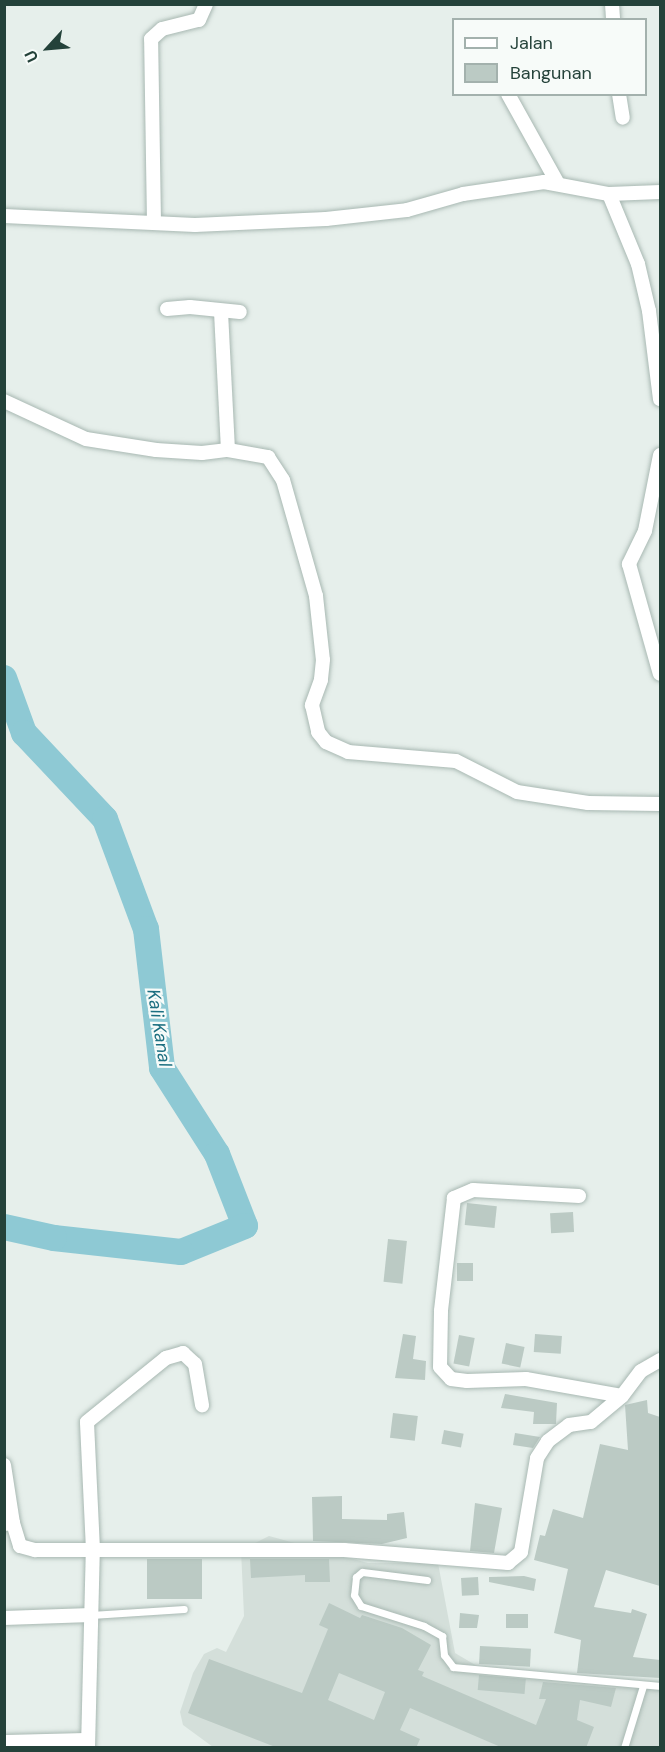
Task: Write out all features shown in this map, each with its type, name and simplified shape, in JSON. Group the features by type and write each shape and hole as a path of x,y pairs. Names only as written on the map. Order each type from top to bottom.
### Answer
{"street":[{"path":"154,223 151,39 162,28 199,20 206,4"},
{"path":"509,96 558,184"},
{"path":"619,96 624,118"},
{"path":"4,216 154,223 326,219 407,210 463,194 544,182 609,194 660,192"},
{"path":"609,194 640,273 660,399"},
{"path":"166,309 190,307 221,312 240,312"},
{"path":"221,312 228,450"},
{"path":"4,401 86,439 156,450 202,453 228,450 268,457 283,480 316,596 322,660 321,680 312,705 318,732 326,742 348,752 456,761 517,792 588,803 660,804"},
{"path":"660,455 645,531 629,564 660,674"},
{"path":"579,1196 473,1190 454,1198 441,1311 440,1367 451,1379 467,1381 526,1379 622,1396"},
{"path":"4,1743 88,1744 93,1550 87,1422 166,1358 183,1353 195,1364 202,1405"},
{"path":"4,1465 9,1524 25,1549 344,1550 508,1563 521,1552 537,1458 558,1431 591,1422 622,1396 642,1371 660,1360"},
{"path":"4,1618 92,1616"}],"lane":[{"path":"427,1580 362,1572 356,1577 354,1595 361,1606 424,1626 442,1636 444,1655 453,1667 660,1686"},
{"path":"92,1616 184,1609"},
{"path":"624,1748 643,1686"}],"shaded area":[{"path":"269,1536 368,1563 438,1563 455,1653 477,1666 660,1683 660,1747 213,1747 183,1725 180,1712 193,1673 204,1654 217,1648 226,1652 244,1616 241,1550"}],"building":[{"path":"467,1203 497,1206 495,1228 465,1225"},
{"path":"573,1212 574,1232 551,1233 550,1213"},
{"path":"388,1239 407,1241 402,1284 384,1282"},
{"path":"457,1263 473,1263 473,1281 457,1281"},
{"path":"403,1334 416,1336 413,1359 426,1361 425,1380 395,1378"},
{"path":"535,1334 562,1336 561,1354 534,1352"},
{"path":"459,1335 475,1338 469,1367 453,1363"},
{"path":"506,1343 525,1347 520,1367 502,1364"},
{"path":"505,1394 557,1403 556,1424 533,1424 534,1412 501,1408"},
{"path":"647,1400 648,1413 660,1417 660,1586 606,1570 594,1607 631,1613 632,1609 647,1614 633,1657 660,1660 660,1678 577,1673 581,1640 554,1633 568,1569 534,1560 540,1535 545,1536 553,1509 583,1518 600,1444 628,1450 625,1405"},
{"path":"393,1413 418,1416 415,1441 390,1438"},
{"path":"444,1430 464,1434 461,1448 441,1444"},
{"path":"515,1433 540,1437 533,1448 513,1445"},
{"path":"342,1496 342,1519 387,1520 387,1514 404,1512 407,1538 382,1544 313,1541 312,1497"},
{"path":"475,1503 502,1508 494,1553 470,1551"},
{"path":"147,1559 202,1559 202,1599 147,1599"},
{"path":"250,1559 329,1559 330,1582 305,1582 305,1575 251,1578"},
{"path":"524,1576 536,1579 534,1591 489,1582 489,1577"},
{"path":"478,1577 479,1595 462,1596 461,1578"},
{"path":"329,1603 360,1618 362,1615 402,1628 431,1645 418,1670 424,1672 422,1676 536,1725 546,1699 539,1699 543,1682 616,1688 611,1707 580,1700 577,1720 594,1727 586,1748 503,1748 410,1708 400,1730 420,1739 416,1748 278,1748 188,1713 209,1659 302,1693 328,1629 319,1625","holes":["339,1673 385,1692 374,1720 328,1700"]},
{"path":"460,1613 479,1615 477,1628 459,1628"},
{"path":"506,1614 528,1614 528,1628 506,1628"},
{"path":"480,1646 531,1649 530,1667 479,1664"},
{"path":"479,1675 526,1679 525,1694 478,1690"}],"waterway":[{"name":"Kali Kanal","path":"4,678 24,733 105,819 146,929 162,1068 217,1154 245,1226 181,1252 54,1238 4,1227"}]}
